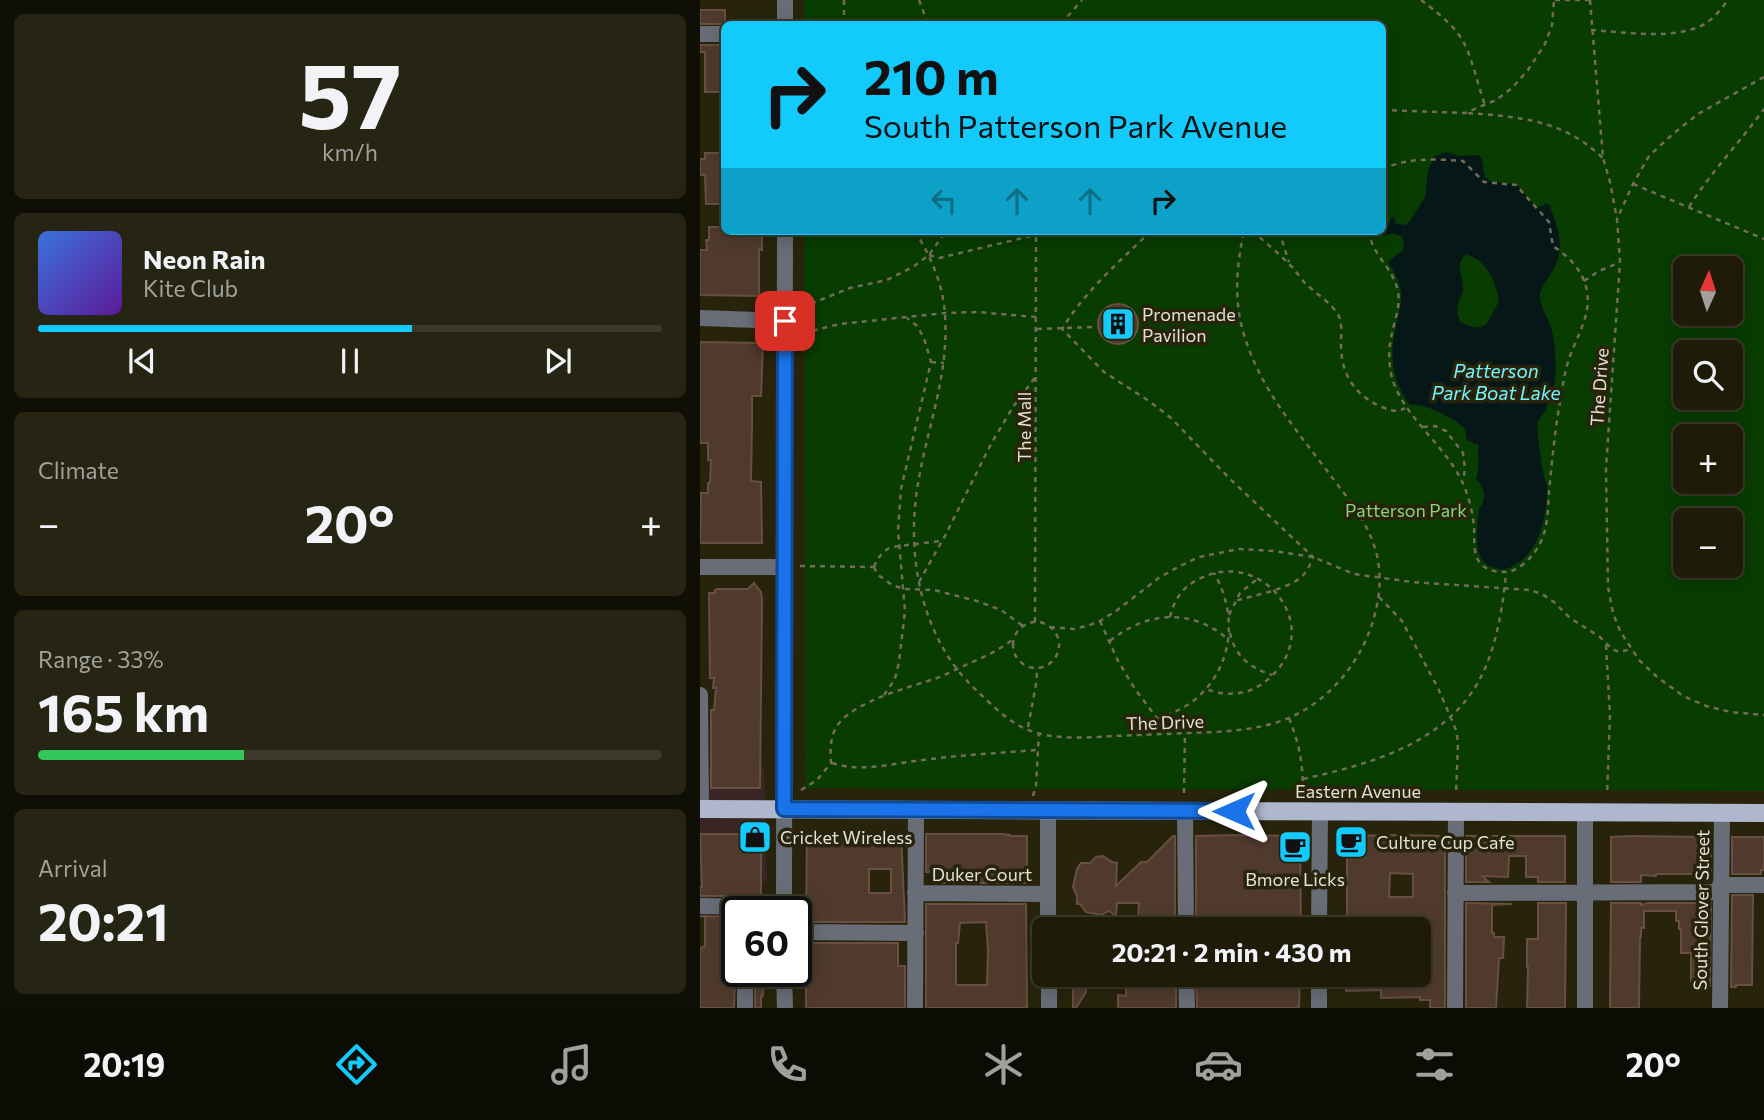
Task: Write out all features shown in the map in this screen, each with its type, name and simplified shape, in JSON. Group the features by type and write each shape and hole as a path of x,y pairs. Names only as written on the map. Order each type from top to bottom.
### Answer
{"main road":[{"name":"Eastern Avenue","path":"700,809 1048,810 1184,802 1320,811 1456,803 1586,813 1764,813"}],"street":[{"path":"785,0 785,21"},
{"path":"700,34 721,34"},
{"path":"784,896 785,235"},
{"path":"700,318 785,321"},
{"path":"700,567 784,567"},
{"path":"700,695 700,809"},
{"path":"1184,802 1186,917"},
{"path":"1455,1008 1456,803"},
{"path":"915,1008 916,810"},
{"path":"1048,810 1048,917"},
{"path":"1319,917 1320,811"},
{"path":"1585,1008 1586,813"},
{"name":"South Glover Street","path":"1720,1008 1722,813"},
{"path":"1455,893 1585,892 1764,885"},
{"name":"Duker Court","path":"915,893 1048,894"},
{"path":"700,906 721,906"},
{"path":"812,932 916,933"},
{"path":"745,987 745,1008"},
{"path":"784,987 785,1008"},
{"path":"1049,987 1049,1008"},
{"path":"1186,987 1186,1008"},
{"path":"1319,987 1319,1008"}],"path":[{"path":"844,0 844,21"},
{"path":"919,0 927,21"},
{"path":"1064,21 1082,0"},
{"path":"1421,0 1456,31 1466,46 1485,105"},
{"path":"1465,113 1496,100 1513,88 1528,70 1545,44 1552,25 1555,0 1590,0"},
{"name":"The Drive","path":"1590,0 1603,158 1617,219 1620,262 1606,468 1608,587 1613,613 1620,631 1639,660 1656,677 1683,696 1706,706 1731,712 1764,715"},
{"path":"1591,30 1658,34 1697,28 1713,18 1728,0"},
{"name":"The Drive","path":"1617,219 1649,156 1698,114 1764,77"},
{"path":"1689,207 1764,109"},
{"path":"1386,110 1465,113 1539,122 1579,139 1603,158"},
{"path":"1369,235 1374,249 1392,272 1399,294 1390,341 1392,379 1407,407 1443,452 1463,483 1472,513 1479,562 1488,569 1506,573 1513,571 1523,564 1542,539 1565,370 1587,312 1584,281 1573,262 1553,246 1549,222 1516,185 1484,182 1463,161 1430,159 1386,168"},
{"path":"1633,184 1764,239"},
{"name":"The Drive","path":"917,235 938,277 945,313 944,363 918,482 914,529 919,582 928,615 938,639 967,682 998,710 1019,725 1038,733 1082,738 1238,731 1289,718 1334,687 1352,665 1366,641 1375,614 1380,577 1377,556 1362,516 1285,415 1268,388 1247,343 1239,316 1237,289 1238,259 1243,235"},
{"path":"803,311 803,302 813,303 850,288 887,280 913,267 929,255 943,235"},
{"path":"929,255 939,258 1026,235"},
{"name":"The Mall","path":"1035,622 1037,235"},
{"path":"1062,329 1096,285 1147,235"},
{"path":"1256,235 1337,312 1341,320 1341,358 1354,387 1363,396 1392,411 1399,412 1407,407"},
{"path":"1280,235 1290,265"},
{"path":"1584,281 1620,262"},
{"path":"803,339 803,331 868,320 977,312 1037,317"},
{"path":"884,695 895,679 900,662 905,611 898,521 901,489 931,362 924,338 917,326 907,318"},
{"path":"1037,329 1095,327"},
{"path":"1062,329 1104,372 1171,418 1229,478 1313,557"},
{"path":"931,362 944,363"},
{"path":"919,582 991,444 1036,376"},
{"path":"1423,427 1435,426 1446,431 1464,453 1463,483"},
{"path":"942,541 899,546 885,551 877,558 874,567 877,574 884,581 904,589 920,588 977,601 1001,610 1023,626"},
{"path":"1049,627 1059,643 1051,663 1036,668 1025,666 1017,659 1012,646 1013,639 1023,626 1035,622 1049,627 1073,629 1100,621 1160,577 1199,557 1239,549 1313,557 1354,574 1412,582 1530,590 1554,602 1570,618 1600,636 1612,649 1619,652 1632,649"},
{"path":"1235,601 1298,580 1313,557"},
{"path":"802,567 874,567"},
{"path":"1170,617 1174,602 1186,587 1213,573 1239,572 1258,579 1273,590 1287,609 1292,641 1285,660 1273,675 1257,687 1238,693 1216,693 1206,689"},
{"path":"1157,719 1187,705 1206,689 1225,656 1229,639 1229,615 1222,590 1213,573"},
{"path":"1303,779 1374,761 1416,741 1451,718 1463,705 1486,667 1494,642 1506,573"},
{"path":"1229,615 1235,601 1246,587 1258,579"},
{"path":"1379,597 1402,621 1433,678 1456,730 1456,803"},
{"path":"1110,641 1133,626 1170,617 1182,617 1209,625 1229,639"},
{"path":"1100,621 1124,671 1169,733"},
{"path":"1229,626 1232,640 1244,660 1252,667 1273,675"},
{"path":"801,790 817,780 831,762 832,737 842,719 884,695 941,677 1013,639"},
{"path":"1606,645 1610,715 1608,795"},
{"path":"1028,729 1037,679 1036,668"},
{"path":"1289,718 1300,749 1303,794"},
{"path":"1035,793 1038,733"},
{"path":"1184,802 1185,733"},
{"path":"831,762 858,768 925,759 1037,750"},
{"path":"807,788 808,795"}],"shaded area":[{"path":"700,767 764,767 767,881 711,883 711,904 700,904"}],"green space":[{"name":"Patterson Park","path":"804,0 1764,0 1764,791 805,788 804,235 1386,235 1386,21 804,21"}],"water":[{"name":"Patterson Park Boat Lake","path":"1446,152 1459,156 1479,155 1485,177 1491,182 1516,184 1535,206 1549,204 1560,240 1555,266 1540,296 1550,324 1555,355 1553,391 1538,426 1547,486 1544,520 1530,552 1522,560 1505,569 1485,563 1478,549 1479,509 1484,497 1476,479 1478,444 1467,440 1465,429 1447,416 1423,406 1410,405 1394,370 1392,351 1401,293 1388,262 1403,250 1404,242 1401,236 1386,234 1386,224 1392,217 1396,224 1405,225 1410,221 1425,197 1428,170 1434,157","holes":["1466,254 1479,261 1489,272 1499,300 1482,327 1461,323 1457,312 1463,291 1460,271 1462,258"]}],"building":[{"path":"700,10 725,10 725,21 721,21 721,24 700,24"},
{"path":"700,45 721,45 721,92 705,92 705,52 700,52"},
{"path":"705,153 721,153 721,204 706,204 705,175 700,175 700,159 705,159"},
{"path":"709,227 721,227 721,235 762,235 762,250 759,249 759,296 700,295 700,250 707,250 706,240 709,240"},
{"name":"Promenade Pavilion","path":"1118,304 1132,310 1138,324 1132,338 1118,344 1104,338 1098,324 1104,310"},
{"path":"700,342 763,343 761,396 752,396 751,481 761,482 762,543 700,543 701,493 708,493 711,460 708,460 708,443 700,443"},
{"path":"754,583 761,592 762,599 760,788 711,788 711,710 714,710 716,688 713,688 714,678 710,678 709,593 715,593 717,589 748,589"},
{"path":"700,834 761,834 761,896 700,896"},
{"path":"901,834 905,922 812,922 812,896 806,896 807,835","holes":["869,869 891,869 891,893 869,893"]},
{"path":"926,834 1027,836 1027,883 932,883 932,872 926,872"},
{"path":"1175,836 1175,917 1138,917 1139,903 1117,903 1116,916 1109,911 1101,915 1086,912 1077,904 1073,887 1081,863 1090,863 1096,857 1103,856 1117,863 1116,886 1141,862 1147,862"},
{"path":"1196,836 1300,836 1301,917 1196,917"},
{"path":"1347,836 1445,836 1445,1008 1430,1008 1430,1000 1420,1000 1420,997 1381,998 1381,990 1346,991 1346,987 1431,987 1431,917 1347,917","holes":["1390,873 1413,874 1413,897 1389,897"]},
{"path":"1466,836 1565,836 1565,882 1538,882 1538,877 1526,877 1526,856 1509,856 1508,877 1482,876 1489,882 1466,882"},
{"path":"1611,837 1711,837 1711,877 1705,877 1705,874 1656,874 1641,875 1641,882 1611,882"},
{"path":"1732,837 1764,837 1764,870 1761,870 1761,874 1732,874"},
{"path":"1732,895 1753,895 1752,985 1731,987"},
{"path":"1466,903 1512,904 1492,905 1492,933 1494,937 1504,937 1503,958 1499,958 1496,1008 1466,1008"},
{"path":"1538,903 1566,903 1565,1008 1527,1008 1527,939 1538,939"},
{"path":"1611,903 1711,903 1710,986 1691,985 1691,953 1681,953 1681,929 1679,921 1676,921 1676,911 1644,911 1644,928 1641,928 1640,937 1639,1008 1610,1008"},
{"path":"926,904 1026,904 1027,1008 926,1008","holes":["986,922 987,985 956,984 956,943 960,923"]},
{"path":"700,916 721,917 721,987 735,987 734,1008 700,1008 700,948 705,946 705,917"},
{"path":"812,943 898,943 898,966 905,966 905,1008 806,1008 806,987 812,987"},
{"path":"755,987 763,987 761,1008 755,1008"},
{"path":"1073,987 1086,987 1086,992 1076,1008 1073,1008"},
{"path":"1126,987 1176,987 1176,1008 1118,1008 1118,995 1126,996"},
{"path":"1196,987 1300,987 1299,1008 1197,1008"}],"place":[{"name":"Promenade Pavilion","path":"1118,324"},
{"name":"Cricket Wireless","path":"755,837"},
{"name":"Culture Cup Cafe","path":"1351,842"},
{"name":"Bmore Licks","path":"1295,847"}],"route":[{"path":"785,321 784,809 1234,811"}]}
